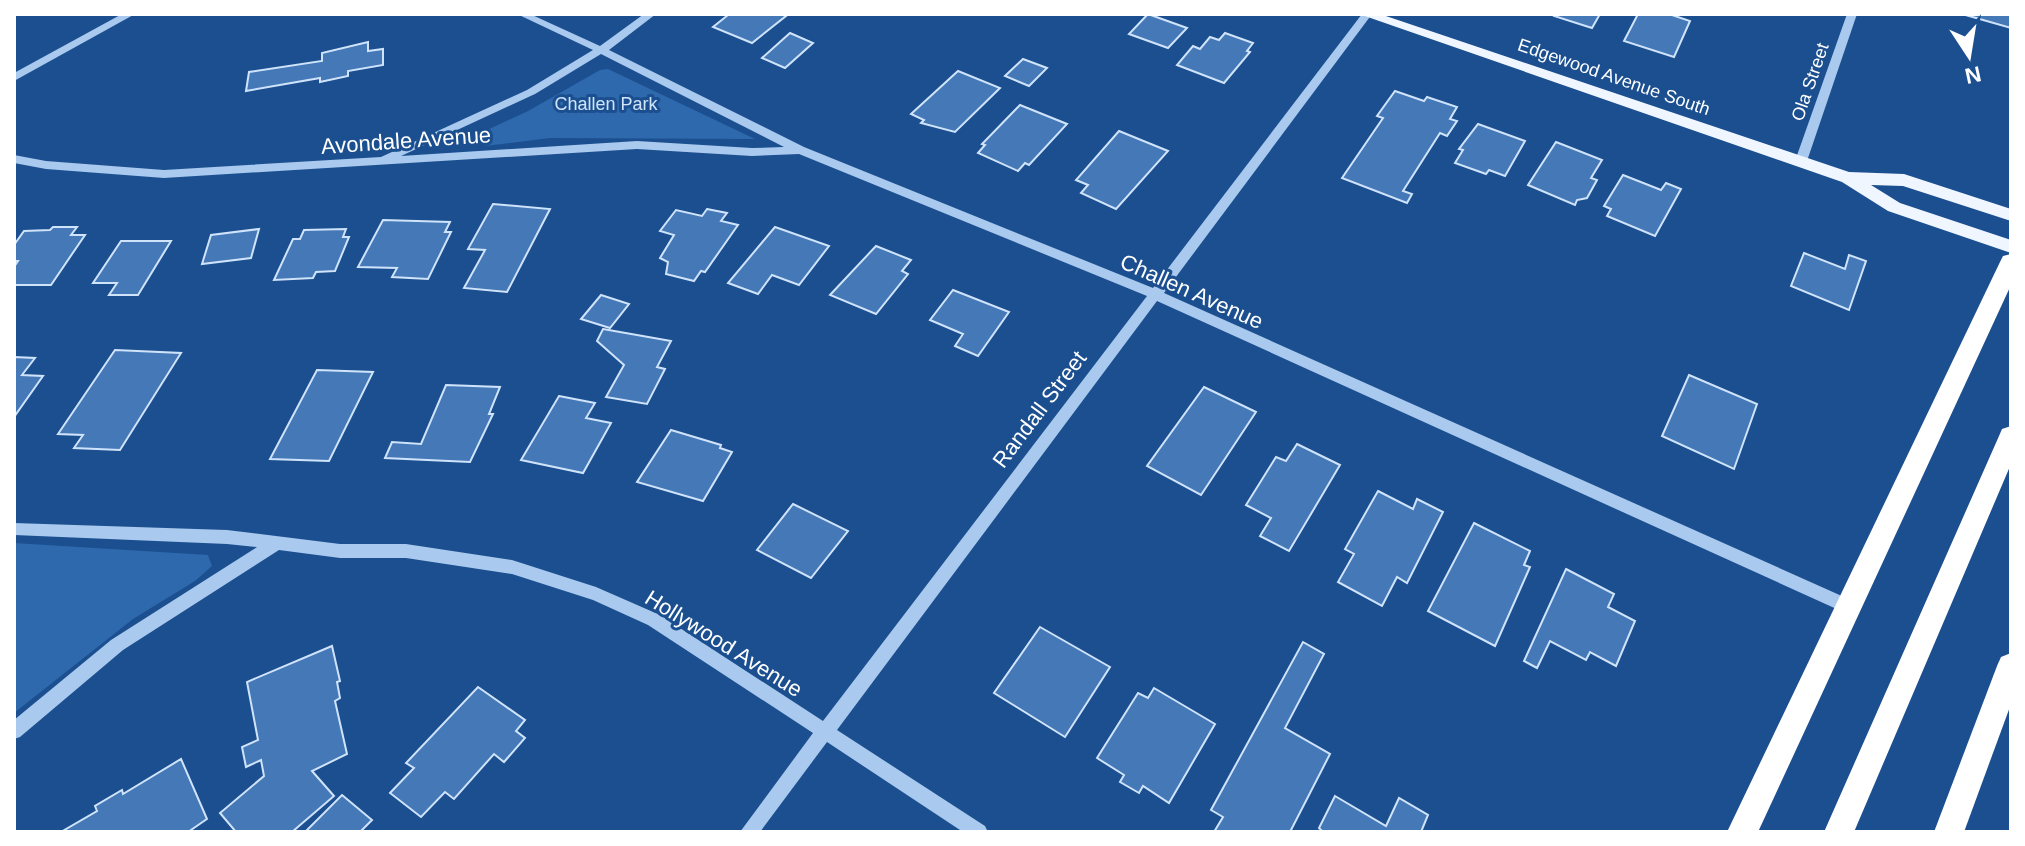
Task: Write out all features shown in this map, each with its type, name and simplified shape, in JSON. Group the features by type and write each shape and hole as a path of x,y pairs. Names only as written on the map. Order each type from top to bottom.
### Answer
{"highway":[{"path":"1742,832 2011,262"},
{"path":"1839,832 2011,436"},
{"path":"1949,832 2011,666"}],"main road":[{"name":"Edgewood Avenue South","path":"1366,14 1801,161 1848,178 1894,207 2011,247"},
{"name":"Edgewood Avenue South","path":"1848,178 1904,180 2011,215"}],"street":[{"path":"14,78 130,14"},
{"name":"Challen Avenue","path":"522,14 800,150 1154,294 1847,606"},
{"path":"379,161 531,92 601,50 651,14"},
{"name":"Randall Street","path":"749,832 1366,14"},
{"name":"Ola Street","path":"1801,161 1852,14"},
{"name":"Avondale Avenue","path":"14,159 46,165 164,174 637,145 752,152 800,150"},
{"name":"Hollywood Avenue","path":"14,529 227,537 340,551 406,551 512,567 596,594 654,620 979,832"},
{"path":"14,731 117,645 277,543"}],"green space":[{"name":"Challen Park","path":"608,69 755,139 550,138 485,146 480,140 485,131 528,111 600,70"},
{"path":"14,543 208,555 212,566 195,581 133,619 14,713"}],"building":[{"path":"726,14 786,16 752,43 713,27"},
{"path":"1148,14 1187,28 1168,48 1129,34"},
{"path":"1555,14 1600,14 1592,28"},
{"path":"1638,14 1669,14 1690,21 1674,57 1624,41"},
{"path":"1962,14 2011,14 2011,28"},
{"path":"790,33 813,43 785,68 762,58"},
{"path":"1225,33 1253,43 1247,51 1250,52 1224,83 1177,65 1193,46 1200,49 1210,37 1219,40"},
{"path":"368,42 368,51 383,49 383,65 348,71 348,76 320,82 320,78 246,91 249,72 322,61 322,53"},
{"path":"1023,59 1047,68 1029,86 1005,76"},
{"path":"958,71 1000,88 955,132 921,123 924,120 911,114"},
{"path":"1395,91 1424,101 1427,97 1457,107 1450,119 1457,121 1447,136 1440,133 1403,191 1412,194 1407,203 1342,178 1383,118 1377,116"},
{"path":"1020,105 1067,124 1029,165 1025,163 1018,171 978,153 985,145 982,144"},
{"path":"1478,124 1525,141 1505,176 1489,170 1486,174 1455,163 1463,150 1459,149"},
{"path":"1119,131 1168,151 1116,209 1081,193 1088,185 1076,180"},
{"path":"1556,142 1602,160 1591,178 1597,180 1587,198 1577,200 1575,205 1528,185"},
{"path":"1623,175 1661,190 1666,183 1681,189 1655,236 1607,216 1611,209 1604,206"},
{"path":"493,204 550,209 507,292 464,288 485,250 468,249"},
{"path":"707,209 727,213 721,221 738,225 705,272 701,271 694,281 666,274 668,262 660,258 674,235 660,231 676,210 702,216"},
{"path":"383,220 450,222 445,232 451,232 428,279 392,277 397,268 358,267"},
{"path":"53,227 77,227 71,235 85,235 51,285 14,285 14,267 18,261 14,261 14,245 24,231 50,230"},
{"path":"775,227 829,246 799,285 772,275 758,294 728,283"},
{"path":"259,229 251,258 202,264 211,235"},
{"path":"346,229 343,237 349,237 335,271 316,272 313,278 274,280 293,239 300,239 304,230"},
{"path":"121,241 171,241 138,295 109,295 117,283 93,283"},
{"path":"876,246 911,260 902,271 908,274 876,314 830,295"},
{"path":"1804,253 1845,269 1849,255 1866,261 1849,310 1791,286"},
{"path":"953,290 1009,312 978,356 955,346 963,334 930,320"},
{"path":"601,295 629,304 610,328 581,319"},
{"path":"603,329 671,341 657,367 665,369 647,404 606,397 624,365 597,341"},
{"path":"115,350 181,353 120,450 74,448 83,435 58,434"},
{"path":"14,357 35,358 22,375 43,376 14,417"},
{"path":"317,370 373,372 329,461 270,459"},
{"path":"1689,375 1757,404 1734,469 1662,436"},
{"path":"446,385 500,387 489,414 493,414 470,462 385,458 392,442 421,444"},
{"path":"1204,387 1256,412 1201,495 1147,466"},
{"path":"559,396 595,403 586,418 611,423 583,473 521,460"},
{"path":"671,430 721,445 720,448 732,452 703,501 637,482"},
{"path":"1297,444 1340,465 1289,551 1260,536 1271,518 1246,505 1276,457 1286,461"},
{"path":"1378,491 1413,509 1417,499 1443,512 1407,583 1397,577 1382,606 1338,582 1354,554 1345,549"},
{"path":"793,504 848,531 811,578 757,550"},
{"path":"1474,523 1530,551 1524,565 1530,567 1495,646 1428,611"},
{"path":"1566,569 1614,594 1608,607 1635,621 1616,666 1590,652 1586,660 1550,641 1537,668 1524,661"},
{"path":"1040,627 1110,667 1065,737 994,693"},
{"path":"1303,642 1324,654 1285,728 1330,754 1290,832 1214,832 1223,817 1211,810"},
{"path":"332,646 340,681 337,682 340,698 335,701 347,754 312,771 334,796 292,832 236,832 220,813 264,776 261,760 246,767 242,747 258,740 247,682"},
{"path":"478,687 525,720 516,731 525,738 504,762 494,754 454,799 445,792 421,817 390,793 414,768 406,763"},
{"path":"1154,688 1215,724 1169,803 1143,786 1139,793 1120,782 1124,775 1097,758 1138,693 1148,698"},
{"path":"181,759 207,819 188,832 61,832 97,811 95,806 122,790 123,794"},
{"path":"342,795 372,820 360,832 305,832"},
{"path":"1335,796 1386,826 1399,798 1428,815 1421,832 1323,832 1319,828"}]}
